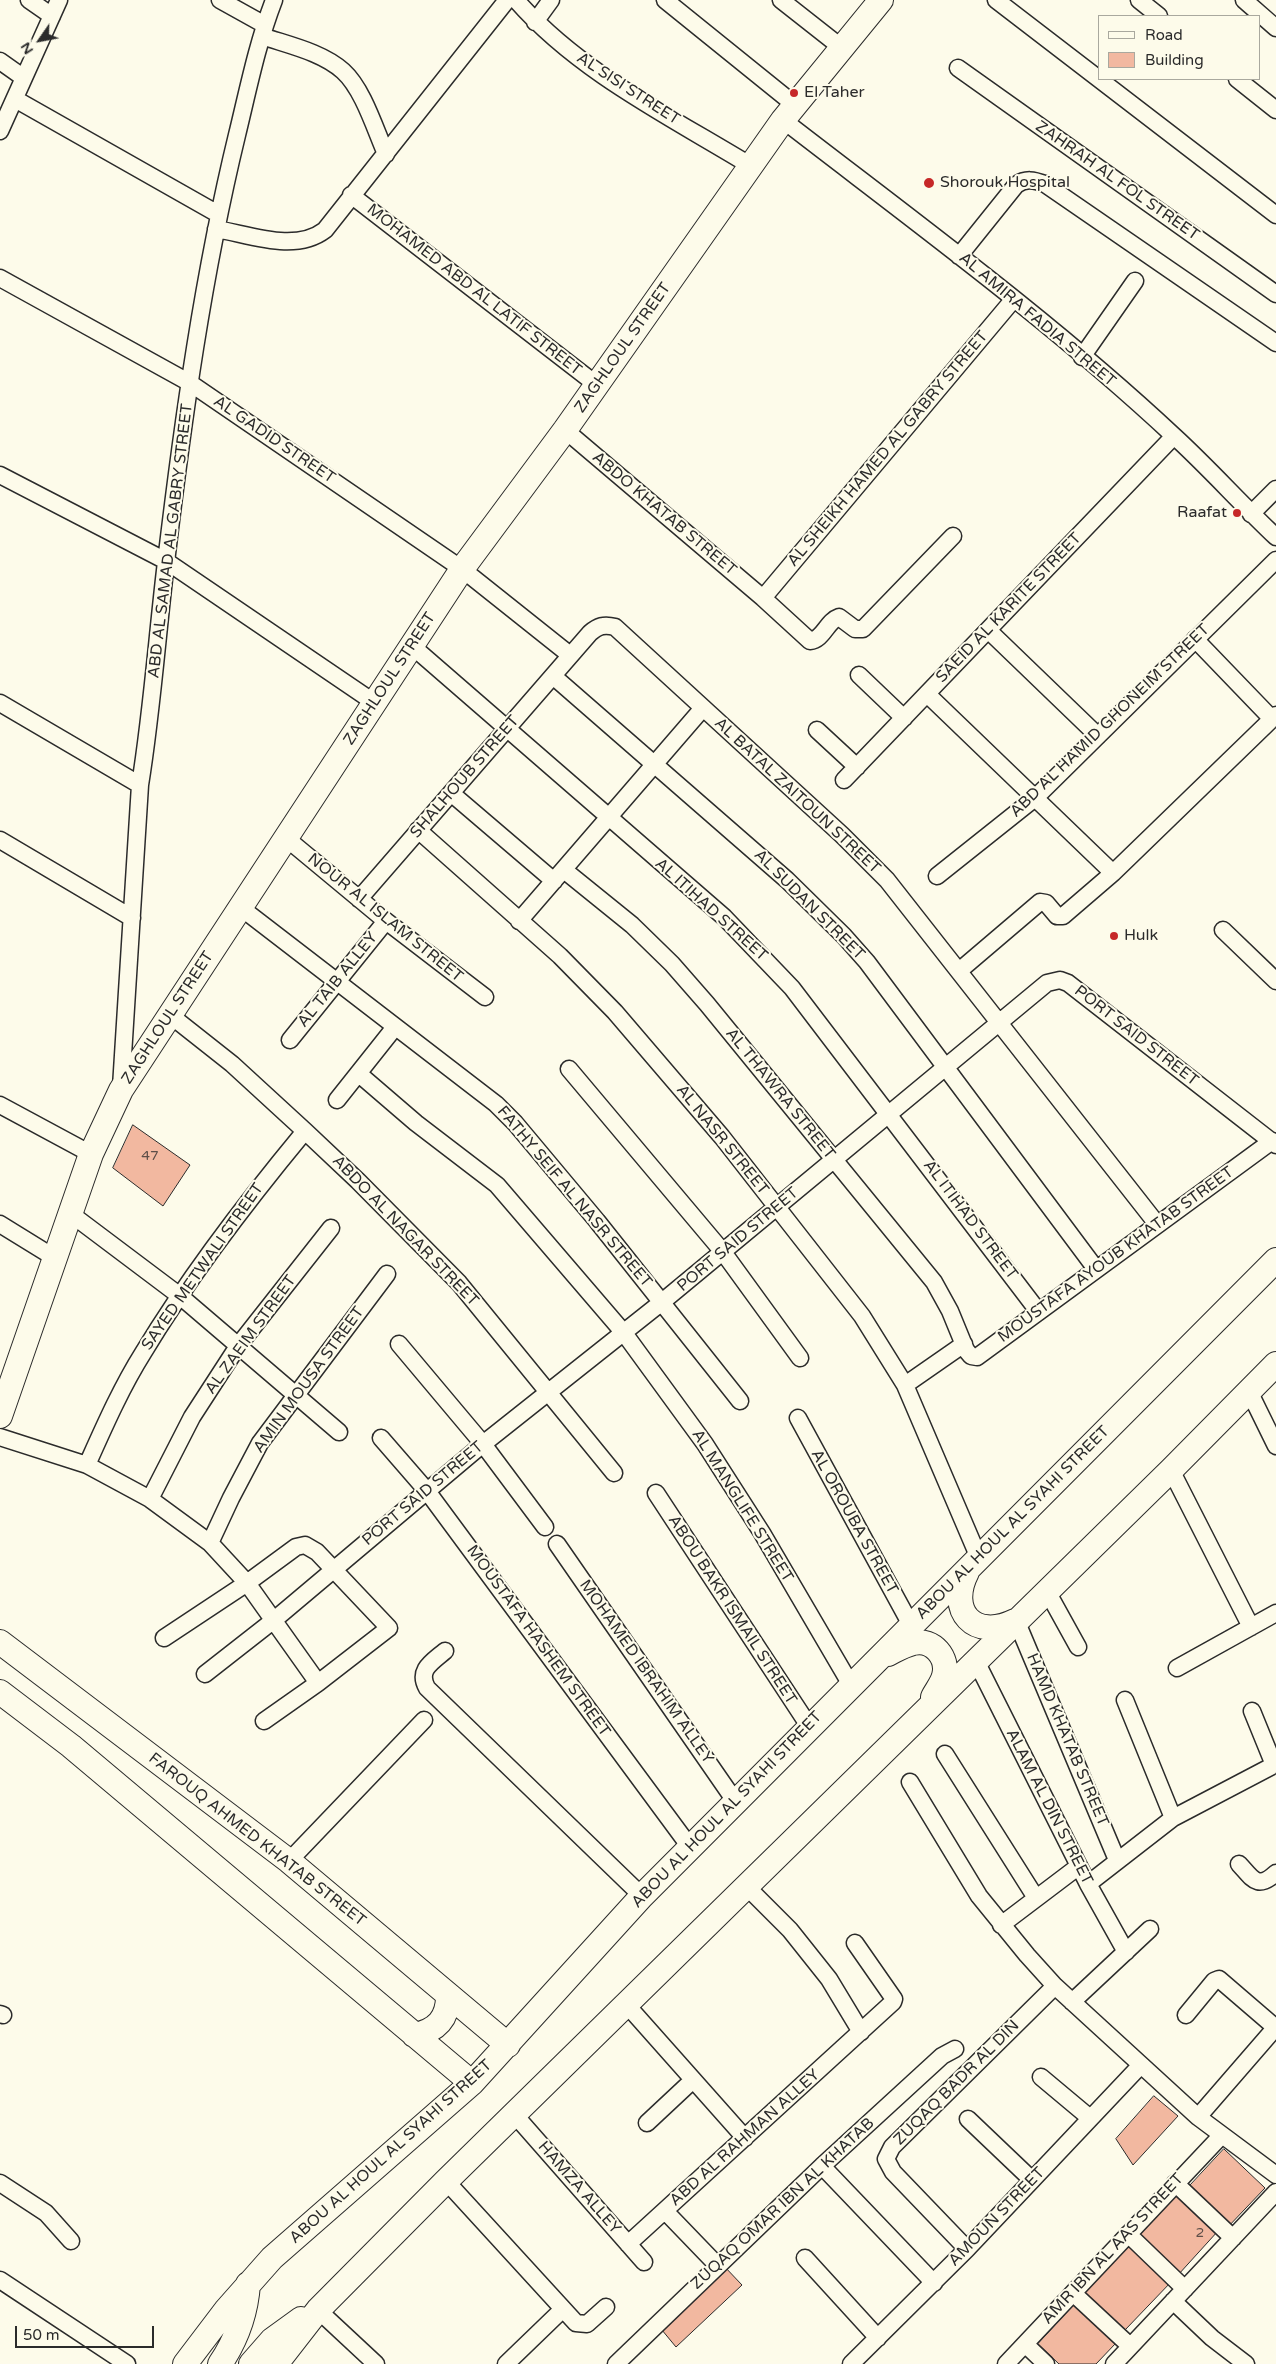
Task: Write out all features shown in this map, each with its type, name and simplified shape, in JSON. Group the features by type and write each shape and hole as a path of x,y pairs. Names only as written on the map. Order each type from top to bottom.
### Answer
{"main road":[{"name":"ZAGHLOUL STREET","path":"0,1416 91,1154 121,1090 462,569 565,430 789,113 879,0"},
{"name":"ABOU AL HOUL AL SYAHI STREET","path":"185,2364 248,2284 272,2258 472,2083 642,1896 809,1726 1276,1260"},
{"path":"276,2364 318,2310 446,2181 1171,1470 1276,1364"},
{"path":"974,1563 960,1587 959,1598 962,1609 968,1619 978,1626 990,1629 1001,1628 1016,1620"},
{"name":"FAROUQ AHMED KHATAB STREET","path":"0,1642 289,1862 508,2045"},
{"path":"878,1659 915,1642 926,1643 936,1648 942,1656 945,1667 944,1678 926,1710"},
{"path":"0,1692 71,1746 472,2083"},
{"path":"414,2035 426,2033 436,2027 444,2018 448,2007 448,1996"},
{"path":"220,2364 235,2340 242,2321 248,2284"},
{"path":"251,2364 266,2346 286,2329 318,2310"}],"street":[{"path":"28,0 52,16"},
{"path":"0,132 8,106 24,78 59,0"},
{"path":"220,0 263,30 320,57 344,72 359,94 386,154"},
{"name":"ABD AL SAMAD AL GABRY STREET","path":"121,1090 140,785 147,742 166,561 190,382 217,221 263,30 274,0"},
{"name":"MOHAMED ABD AL LATIF STREET","path":"8,106 217,221 288,242 304,241 325,230 507,0"},
{"name":"AL SISI STREET","path":"516,0 535,22 597,72 751,166"},
{"path":"535,22 551,0"},
{"name":"AL AMIRA FADIA STREET","path":"666,0 789,113 1174,436 1276,537"},
{"path":"781,0 842,48"},
{"path":"996,0 1098,78"},
{"path":"1244,0 1276,28"},
{"path":"1146,2 1158,15"},
{"path":"0,62 24,78"},
{"name":"ZAHRAH AL FOL STREET","path":"958,68 1276,294"},
{"path":"1100,80 1276,215"},
{"path":"1238,80 1276,110"},
{"path":"958,256 1016,185 1027,180 1035,180 1045,184 1276,343"},
{"name":"MOHAMED ABD AL LATIF STREET","path":"351,195 597,385"},
{"name":"AL GADID STREET","path":"0,278 190,382 462,569 570,655"},
{"path":"1082,357 1135,281"},
{"name":"AL SHEIKH HAMED AL GABRY STREET","path":"763,598 1013,300"},
{"name":"ABDO KHATAB STREET","path":"565,430 763,598 810,641 816,640 839,617 855,629 863,629 953,536"},
{"name":"SAEID AL KARITE STREET","path":"844,780 1174,436"},
{"path":"0,475 166,561 375,703"},
{"path":"1251,514 1276,489"},
{"name":"ABD AL HAMID GHONEIM STREET","path":"938,876 1035,798 1276,560"},
{"name":"AL BATAL ZAITOUN STREET","path":"570,655 597,627 606,625 615,627 867,859 900,896 1157,1224"},
{"path":"988,630 1098,736"},
{"path":"959,971 1040,902 1044,902 1056,915 1061,916 1113,873 1274,717 1195,640"},
{"name":"AL ITIHAD STREET","path":"412,646 724,917 769,962 889,1114 1038,1311"},
{"name":"SHALHOUB STREET","path":"359,898 507,730 570,655"},
{"path":"858,675 904,718"},
{"name":"AL SUDAN STREET","path":"553,676 788,880 844,936 867,962 944,1069 1096,1269"},
{"path":"927,694 1113,873"},
{"path":"0,703 140,785"},
{"path":"519,921 703,708"},
{"path":"817,730 831,752 857,767"},
{"name":"AL THAWRA STREET","path":"451,793 559,875 632,925 672,964 934,1282 950,1311 964,1344"},
{"name":"AL NASR STREET","path":"418,830 560,956 615,1012 722,1137 862,1316 905,1385 974,1563"},
{"name":"NOUR AL ISLAM STREET","path":"286,838 386,921 485,997"},
{"path":"0,840 132,918"},
{"name":"FATHY SEIF AL NASR STREET","path":"240,907 480,1090 515,1123 662,1302 740,1401"},
{"name":"AL TAIB ALLEY","path":"290,1040 386,921"},
{"path":"1223,930 1276,981"},
{"name":"PORT SAID STREET","path":"205,1674 274,1620 483,1444 723,1252 1047,983 1060,980 1068,983 1274,1143"},
{"name":"ABDO AL NAGAR STREET","path":"170,1015 232,1064 305,1131 459,1282 614,1473"},
{"path":"337,1100 395,1027"},
{"path":"569,1070 723,1252 800,1358"},
{"name":"AL MANGLIFE STREET","path":"359,1074 416,1123 497,1185 624,1333 710,1452 762,1533 851,1685"},
{"path":"0,1105 91,1154"},
{"name":"SAYED METWALI STREET","path":"87,1465 111,1411 142,1354 180,1296 265,1178 305,1131"},
{"name":"MOUSTAFA AYOUB KHATAB STREET","path":"964,1344 971,1356 977,1357 1157,1224 1274,1143"},
{"path":"71,1214 180,1296 339,1432"},
{"path":"0,1224 55,1258"},
{"name":"AL ZAEIM STREET","path":"150,1499 192,1417 238,1346 331,1228"},
{"name":"AMIN MOUSA STREET","path":"210,1544 260,1443 387,1274"},
{"path":"399,1344 483,1444 545,1527"},
{"path":"905,1385 964,1344"},
{"path":"1249,1391 1276,1446"},
{"name":"AL OROUBA STREET","path":"798,1418 911,1625"},
{"path":"0,1437 87,1465 150,1499 210,1544 247,1582 318,1683"},
{"name":"MOUSTAFA HASHEM STREET","path":"381,1438 427,1491 690,1847"},
{"path":"1171,1470 1251,1627"},
{"name":"ABOU BAKR ISMAIL STREET","path":"656,1493 809,1726"},
{"name":"MOHAMED IBRAHIM ALLEY","path":"557,1544 735,1801"},
{"path":"164,1638 292,1550 305,1545 317,1552 389,1628 318,1683 264,1721"},
{"path":"1047,1591 1078,1646"},
{"path":"1177,1668 1276,1613"},
{"name":"HAMD KHATAB STREET","path":"1016,1620 1117,1860"},
{"path":"445,1651 424,1669 423,1675 427,1688 642,1896"},
{"name":"ALAM AL DIN STREET","path":"976,1661 1088,1884 1126,1952"},
{"path":"1125,1700 1173,1818"},
{"path":"1088,1884 1173,1818 1275,1764 1252,1711"},
{"path":"289,1862 424,1720"},
{"path":"945,1754 1036,1898"},
{"path":"910,1782 963,1872 1001,1925 1055,1986 1140,2066 1198,2117 1221,2136 1276,2175"},
{"path":"1239,1864 1254,1880 1260,1883 1265,1882 1276,1872"},
{"path":"1001,1925 1079,1866"},
{"path":"746,1886 790,1930 829,1979 861,2032"},
{"path":"1072,2002 1150,1929"},
{"name":"ABD AL RAHMAN ALLEY","path":"628,2244 894,2000 855,1943"},
{"path":"1186,2015 1214,1981 1218,1979 1276,2028 1198,2117"},
{"name":"ZUQAQ BADR AL DIN","path":"967,2249 893,2172 886,2159 892,2146 1055,1986"},
{"path":"626,2004 745,2138"},
{"name":"ZUQAQ OMAR IBN AL KHATAB","path":"616,2364 822,2166 942,2056 954,2049"},
{"name":"AMOUN STREET","path":"851,2364 967,2249 1140,2066"},
{"path":"1041,2077 1090,2118"},
{"path":"647,2123 693,2080"},
{"name":"HAMZA ALLEY","path":"514,2114 644,2262"},
{"path":"968,2119 1032,2180"},
{"name":"AMR IBN AL AAS STREET","path":"1006,2364 1221,2136"},
{"path":"822,2166 934,2283"},
{"path":"446,2181 576,2323 582,2325 592,2321 606,2307"},
{"path":"0,2183 46,2213 71,2241"},
{"path":"1175,2183 1232,2238"},
{"path":"1114,2364 1276,2192"},
{"path":"665,2211 718,2266"},
{"path":"1128,2234 1185,2289"},
{"path":"805,2258 878,2338"},
{"path":"0,2280 127,2364"},
{"path":"1073,2293 1130,2346"},
{"path":"1173,2301 1212,2338 1246,2364"},
{"path":"506,2364 563,2308"},
{"path":"318,2310 376,2364"},
{"path":"1025,2344 1046,2364"}],"building":[{"path":"133,1125 190,1165 163,1206 113,1168"},
{"path":"1154,2096 1178,2116 1133,2165 1116,2139"},
{"path":"1224,2149 1265,2188 1226,2229 1185,2191"},
{"path":"1177,2193 1218,2231 1178,2275 1137,2237"},
{"path":"1129,2240 1172,2281 1125,2330 1083,2293"},
{"path":"723,2265 742,2285 676,2347 657,2324"},
{"path":"1075,2304 1116,2343 1096,2364 1059,2364 1038,2344"}],"place":[{"name":"El Taher","path":"794,93"},
{"name":"Shorouk Hospital","path":"929,183"},
{"name":"Raafat","path":"1237,513"},
{"name":"Hulk","path":"1114,936"}]}
